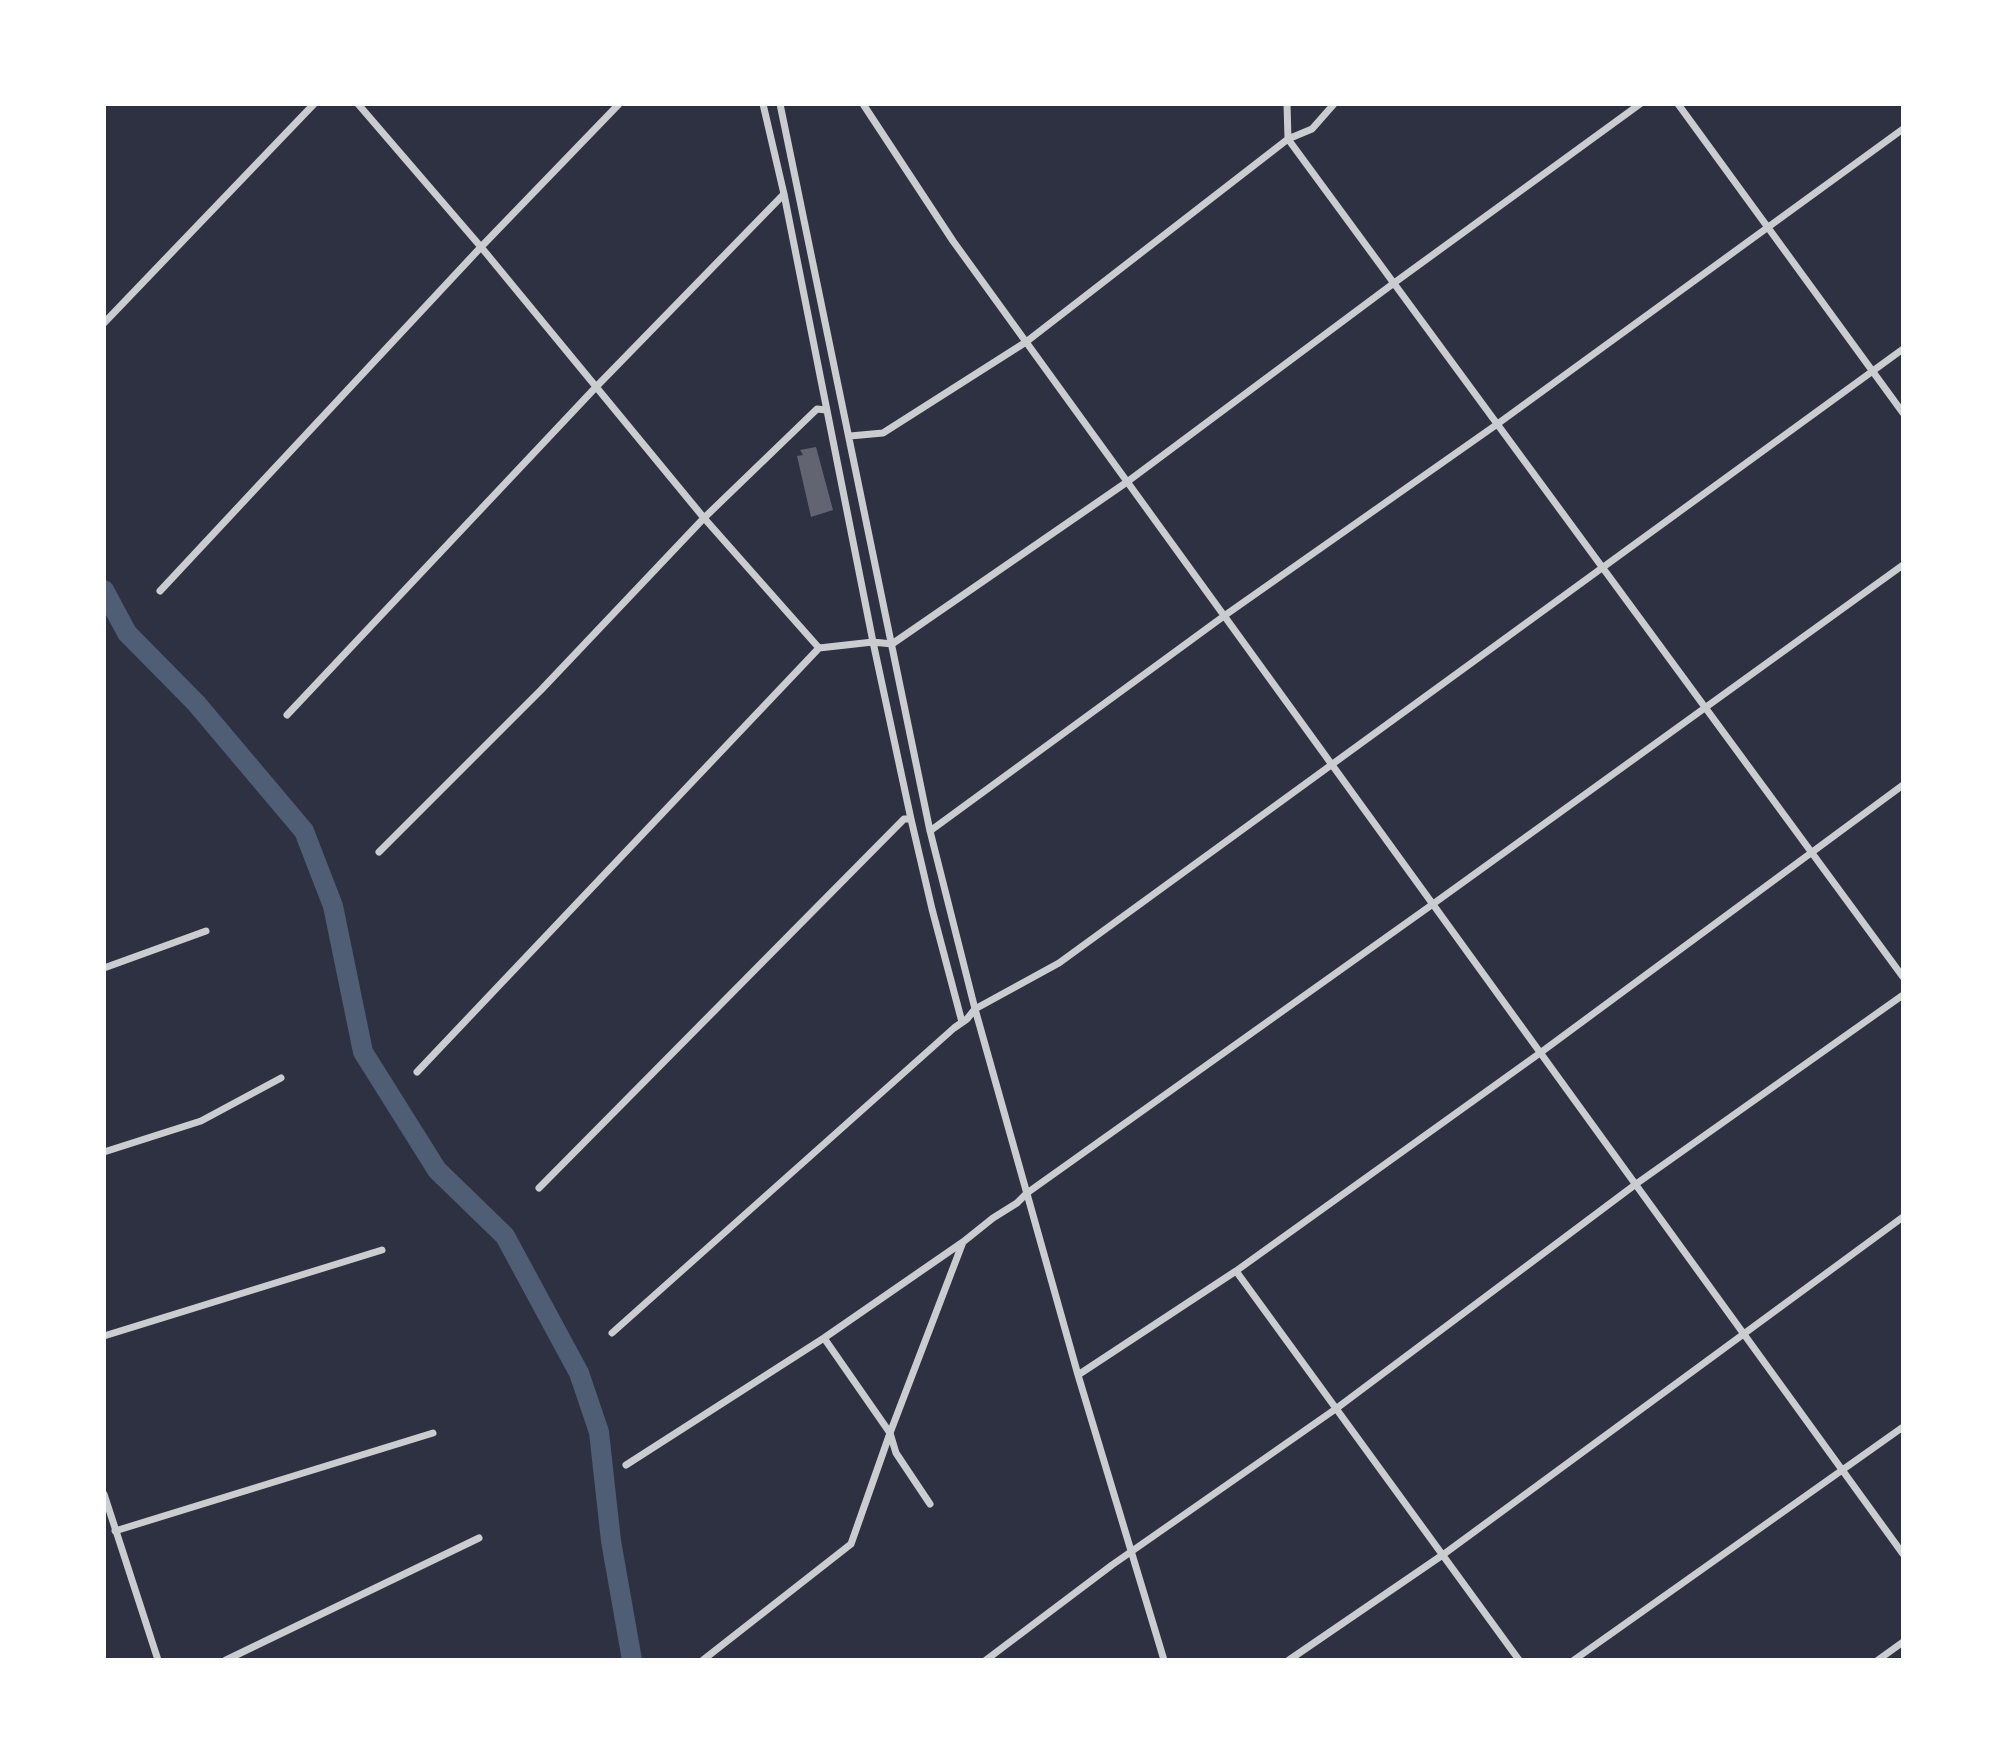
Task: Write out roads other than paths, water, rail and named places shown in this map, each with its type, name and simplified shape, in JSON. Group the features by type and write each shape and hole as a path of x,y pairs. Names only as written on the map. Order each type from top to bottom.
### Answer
{"street":[{"path":"104,323 314,104"},
{"path":"358,104 481,247 704,518 819,648"},
{"path":"160,591 619,104"},
{"path":"763,104 911,819 962,1022"},
{"path":"780,104 930,831 975,1009 1078,1375 1164,1660"},
{"path":"863,104 953,241 1903,1554"},
{"path":"1287,104 1288,139 1903,977"},
{"path":"850,436 883,433 1026,342 1288,139 1312,129 1334,104"},
{"path":"417,1072 819,648 873,642 892,644 1127,482 1640,104"},
{"path":"1678,104 1903,413"},
{"path":"930,831 1903,129"},
{"path":"287,715 596,387 784,194"},
{"path":"612,1333 975,1009 1059,963 1903,349"},
{"path":"379,852 541,690 704,518 817,409 826,410"},
{"path":"626,1465 824,1338 963,1242 1903,565"},
{"path":"1078,1375 1236,1271 1540,1053 1903,785"},
{"path":"539,1188 904,819 911,819"},
{"path":"104,968 206,931"},
{"path":"986,1660 1130,1553 1337,1408 1636,1184 1903,995"},
{"path":"104,1152 201,1121 281,1078"},
{"path":"1289,1660 1444,1554 1903,1217"},
{"path":"703,1660 851,1544 963,1242"},
{"path":"104,1336 382,1250"},
{"path":"1236,1271 1519,1660"},
{"path":"824,1338 890,1433 896,1453 930,1504"},
{"path":"1574,1660 1903,1427"},
{"path":"115,1531 433,1433"},
{"path":"104,1494 158,1660"},
{"path":"226,1660 479,1538"},
{"path":"1878,1660 1903,1642"}],"waterway":[{"path":"104,590 127,633 196,703 304,831 333,906 363,1052 437,1170 505,1236 579,1373 599,1432 611,1541 632,1660"}]}
